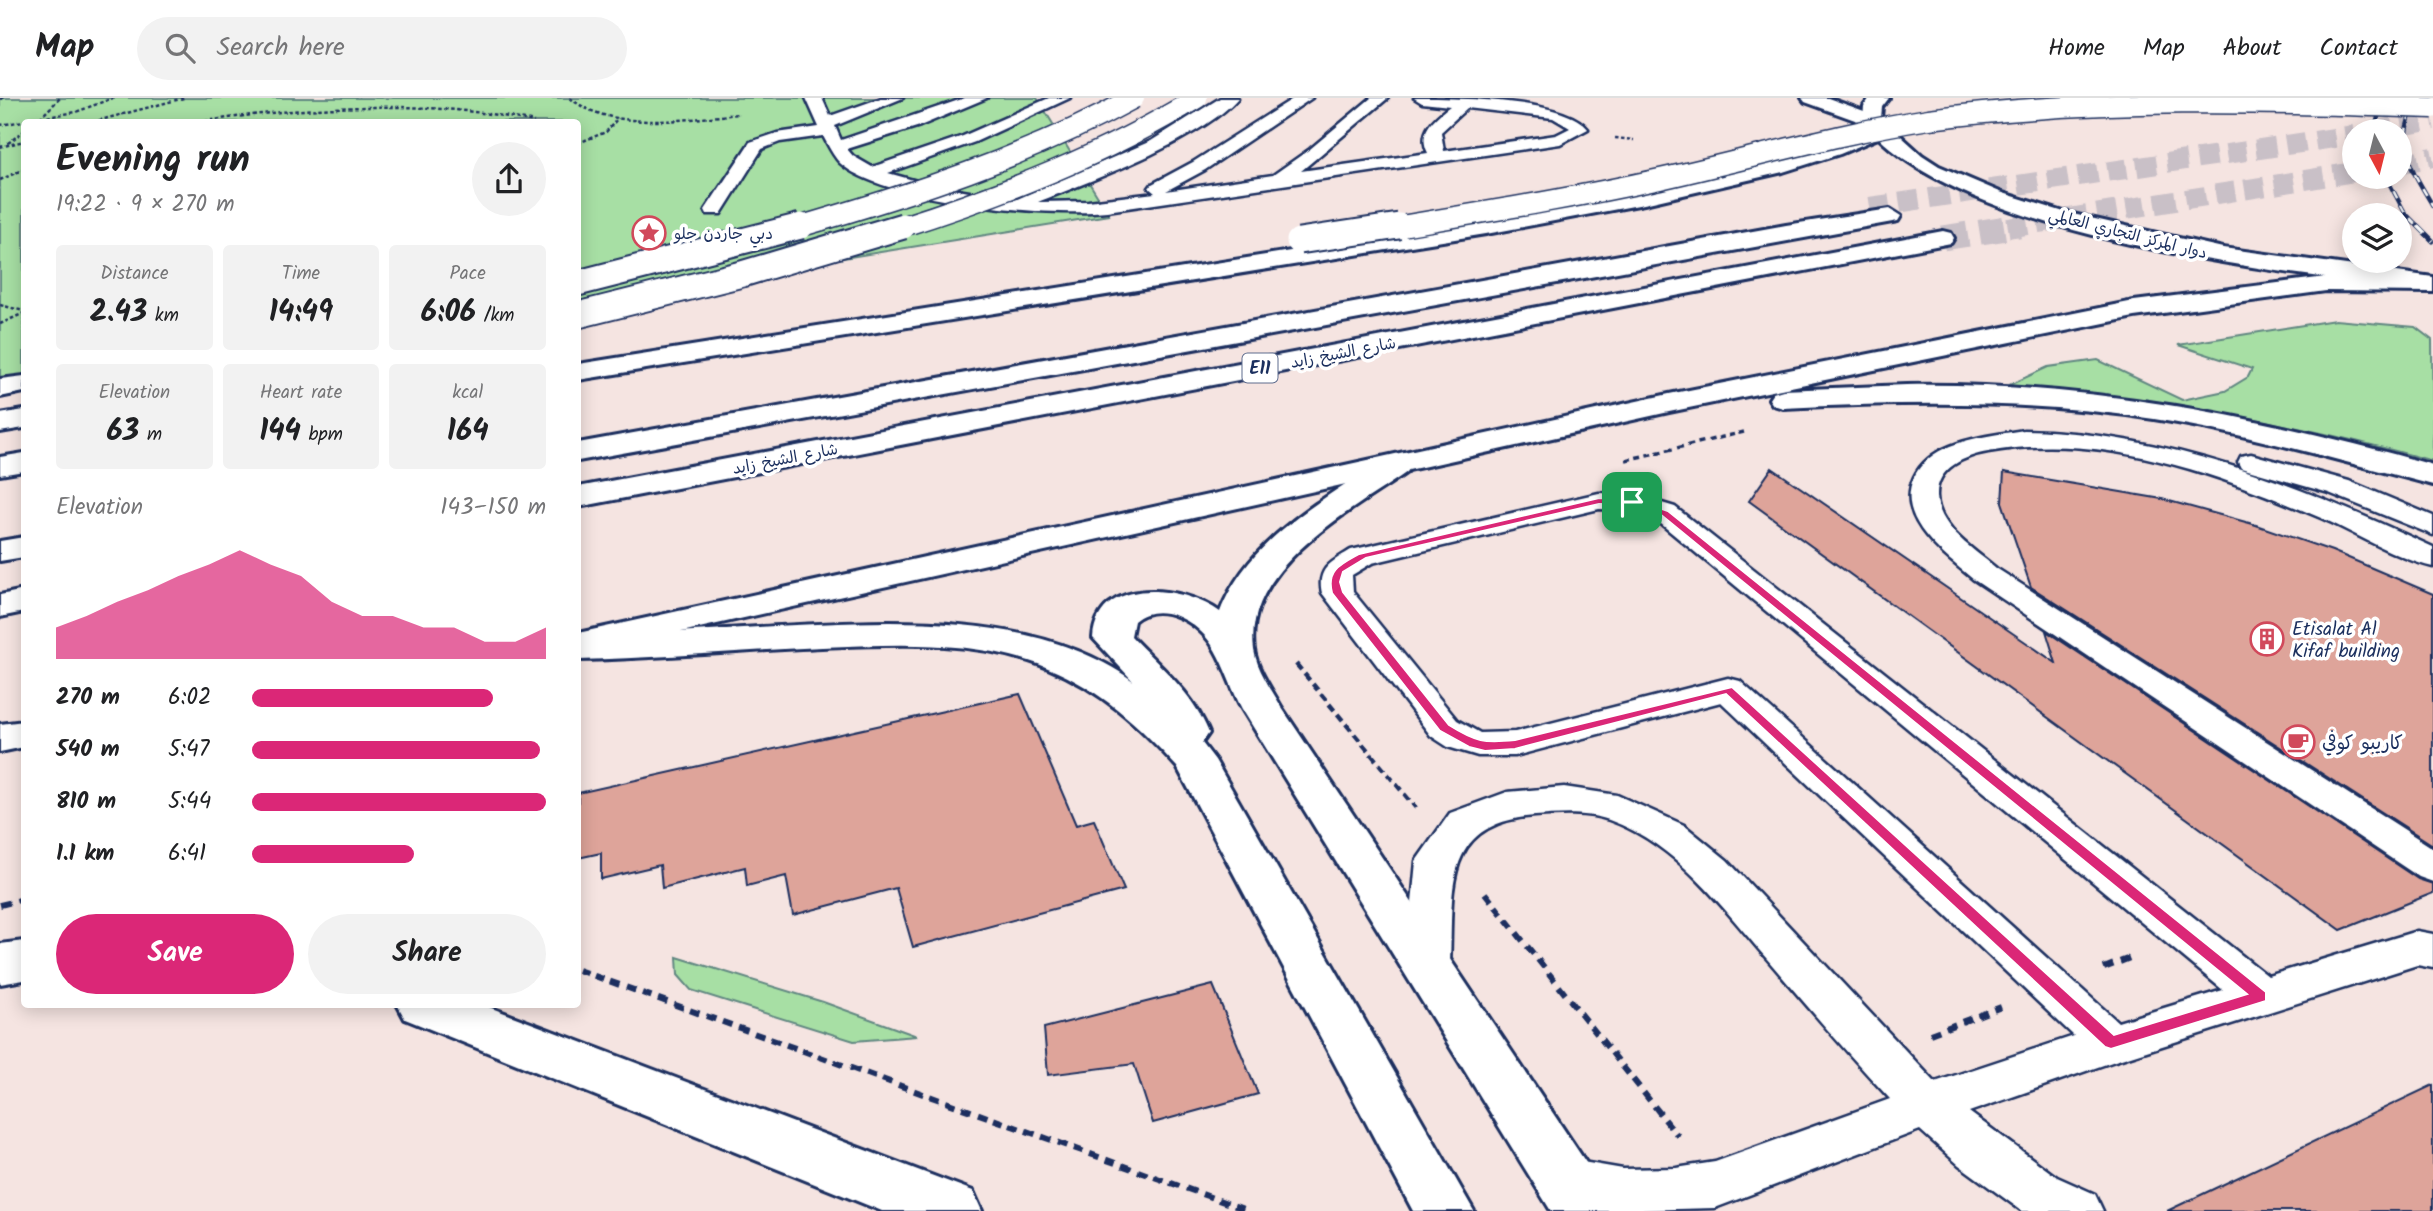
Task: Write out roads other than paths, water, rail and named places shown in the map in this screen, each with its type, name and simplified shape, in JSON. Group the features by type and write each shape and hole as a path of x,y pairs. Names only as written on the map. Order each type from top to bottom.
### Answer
{"main road":[{"path":"581,282 788,230 919,190 1056,137 1134,98"},
{"path":"581,314 765,267 921,220 1095,153 1197,98"},
{"path":"1811,98 1877,124"},
{"path":"1877,124 1873,106 1880,98"},
{"path":"2319,98 2433,107"},
{"path":"581,350 1299,242 1575,196 1743,161 1864,131 1947,117 2064,107 2161,103 2433,107"},
{"path":"581,372 1472,229 1644,198 1776,168 1833,150 1877,124"},
{"name":"دوار المركز التجاري العالمي","path":"1877,124 1905,153 1931,170 1980,191 2071,221 2227,256 2433,284"},
{"name":"شارع الشيخ زايد","path":"581,429 1880,211 1758,237 581,451"},
{"name":"شارع الشيخ زايد","path":"581,496 1942,238"},
{"path":"581,645 1669,403 2196,298 2326,284 2433,284"},
{"path":"0,388 21,384"},
{"path":"1669,403 1933,394 2057,400 2145,410 2277,434 2433,475"},
{"path":"0,423 21,420"},
{"path":"0,439 21,436"},
{"path":"0,466 21,462"},
{"path":"1235,650 1235,622 1242,596 1257,572 1277,551 1396,465"},
{"path":"0,527 21,524"},
{"path":"0,551 21,548"},
{"path":"1194,760 1184,720 1173,699 1158,681 1112,638 1112,624 1123,610 1143,601 1168,600 1208,619 1235,650 1262,709 1575,1196"},
{"path":"0,606 21,602"},
{"path":"581,646 843,634 928,633 974,637 1018,645 1097,675 1135,698 1167,726 1194,760 1444,1211"},
{"path":"0,738 21,734"},
{"path":"0,964 21,961"},
{"path":"433,1008 952,1211"}],"lane":[{"path":"714,210 756,146 776,138 915,123 979,98"},
{"path":"871,173 969,139 1062,98"},
{"path":"1011,206 1137,153 1196,122 1230,98"},
{"path":"1125,202 1199,166 1304,98"},
{"path":"1276,180 1380,98"},
{"path":"891,100 816,100 851,163 871,173 1011,206 1068,208 1125,202 1560,139 1580,129 1573,121 1556,114 1422,98"},
{"path":"832,133 891,100"},
{"path":"1438,156 1432,148 1431,133 1464,103"},
{"path":"1325,144 1324,150 1329,159 1356,168"},
{"path":"1199,166 1210,178 1241,185"},
{"path":"2433,558 2310,503 2160,454 2067,438 2024,437 1986,442 1954,453 1936,465 1922,486 1924,509 1943,538 1985,574 2433,867"},
{"path":"2160,454 2217,454 2297,474 2339,487 2433,526"},
{"path":"2111,1043 1728,689 1515,744 1485,747 1469,743 1444,728 1338,593 1335,582 1338,571 1362,556 1599,501 1632,502 1665,513 2261,996"},
{"path":"1428,967 1436,861 1464,823 1507,804 1564,800 1617,808 1670,835 1713,870 1927,1106 1976,1149 2039,1194 2077,1211"},
{"path":"1575,1196 1676,1191 1715,1185 1927,1106 2111,1043 2428,941"}],"tunnel":[{"path":"2412,124 2433,120"},
{"path":"1870,207 2342,137"},
{"path":"2412,161 2433,157"},
{"path":"2008,228 2342,174"},
{"path":"1943,238 2019,226"}],"railway":[{"path":"2378,119 2389,98"},
{"path":"2418,98 2410,114 2405,142 2411,166 2433,206"},
{"path":"2392,189 2405,213 2433,241"}],"place":[{"name":"دبي جاردن جلو","path":"649,233"},
{"name":"Etisalat Al Kifaf building","path":"2267,639"},
{"name":"كاريبو كوفي","path":"2298,742"}]}
